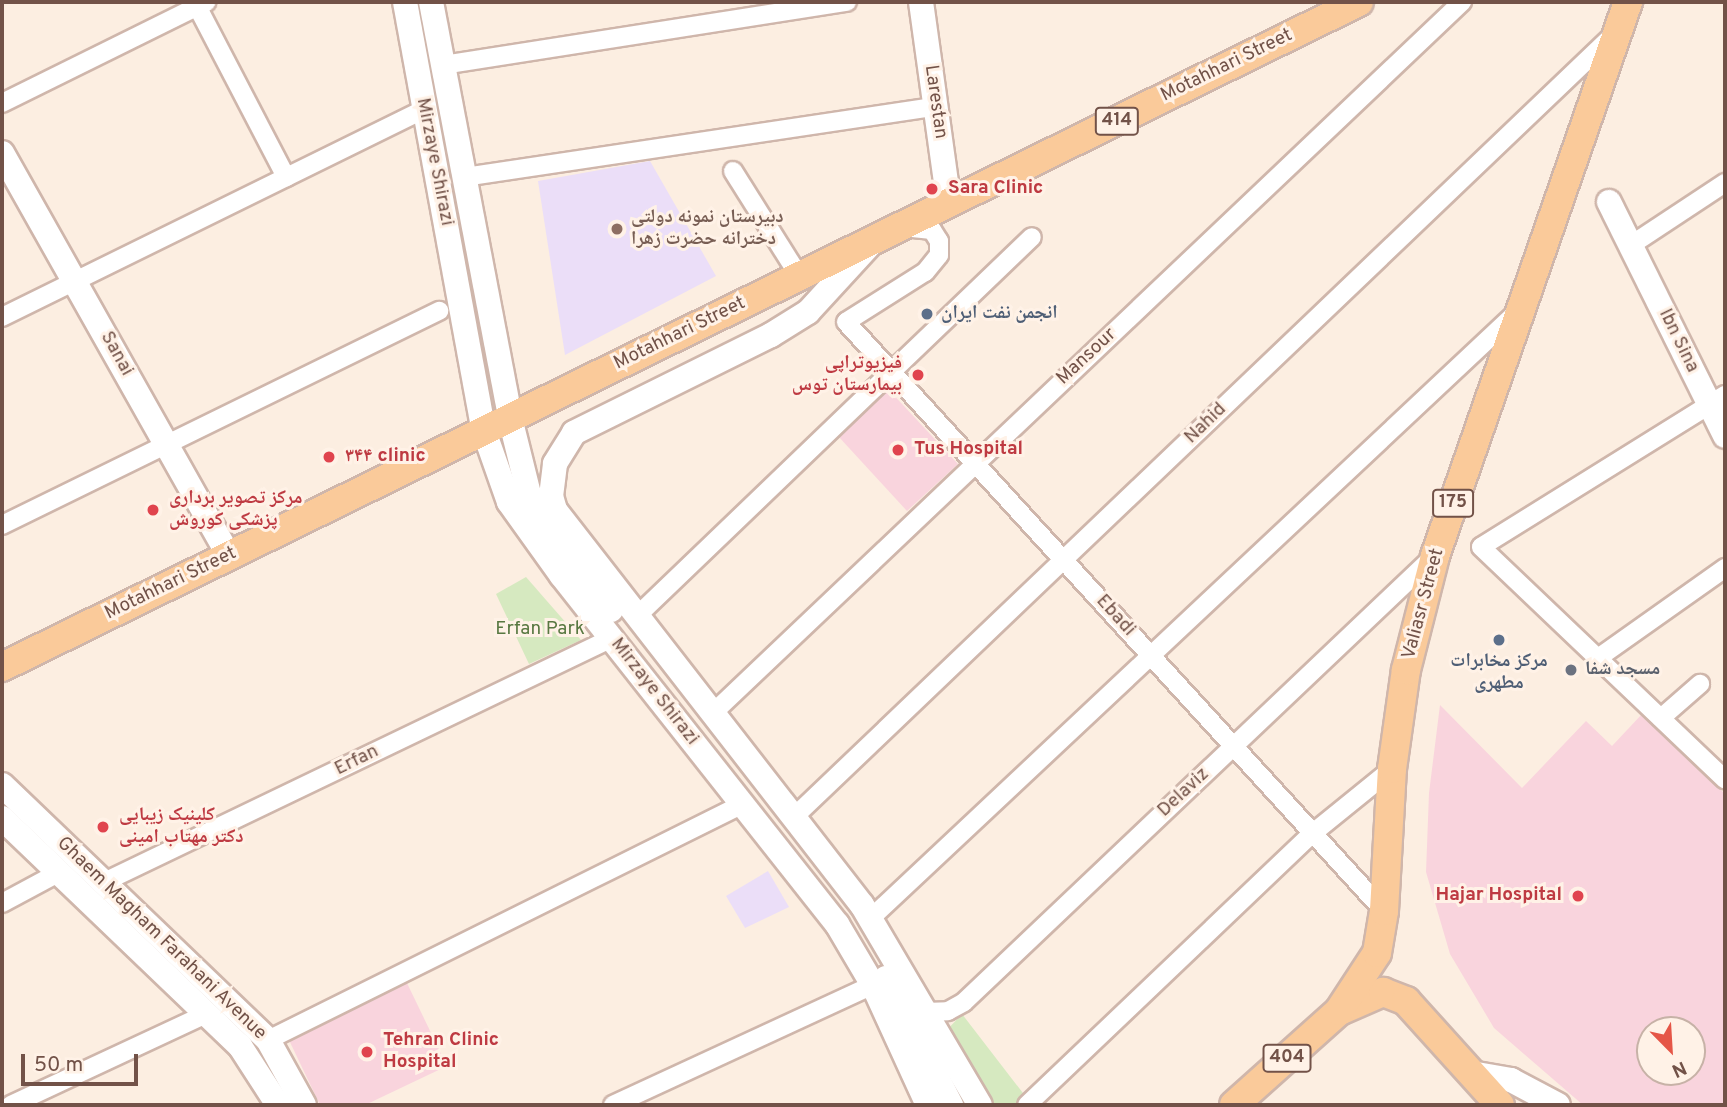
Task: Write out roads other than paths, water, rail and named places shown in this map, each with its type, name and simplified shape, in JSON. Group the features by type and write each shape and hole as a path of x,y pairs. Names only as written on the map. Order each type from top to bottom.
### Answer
{"main road":[{"name":"Mirzaye Shirazi","path":"405,2 484,431 520,520 837,924 873,985 928,1105"},
{"name":"Mirzaye Shirazi","path":"431,2 510,418 536,510 850,914 951,1105"},
{"name":"Larestan","path":"921,2 948,203"},
{"name":"Motahhari Street","path":"2,667 1359,2"},
{"name":"Valiasr Street","path":"1339,1011 1373,962 1384,911 1392,769 1406,670 1435,556 1625,10"},
{"name":"Sanai","path":"2,153 229,556"},
{"name":"Ibn Sina","path":"1609,202 1718,400 1725,436"},
{"name":"Mirzaye Shirazi","path":"874,240 808,312 771,335 593,422 567,442 552,471 555,510 870,919 980,1105"},
{"name":"Ghaem Magham Farahani Avenue","path":"2,785 268,1040 303,1105"},
{"name":"Ghaem Magham Farahani Avenue","path":"2,818 249,1056 278,1105"},
{"path":"1339,1011 1375,993 1395,995 1429,1022 1500,1105"},
{"name":"404","path":"1234,1105 1339,1011"},
{"path":"1471,1073 1511,1080 1558,1105"}],"street":[{"path":"443,65 847,2"},
{"name":"Mansour","path":"713,713 1462,2"},
{"path":"2,103 171,10 202,4 286,177"},
{"name":"Nahid","path":"794,817 1063,560 1625,10"},
{"path":"464,177 935,107"},
{"path":"2,317 424,109"},
{"path":"733,171 799,276"},
{"path":"1631,245 1725,183"},
{"name":"Ebadi","path":"899,228 932,230 939,255 925,272 846,322 1384,911"},
{"path":"637,616 1032,237"},
{"path":"870,919 1522,308"},
{"path":"2,525 165,443 439,312"},
{"path":"1718,400 1481,547 1725,779"},
{"name":"Delaviz","path":"925,1012 948,1011 964,1002 1435,556"},
{"path":"1598,658 1725,568"},
{"name":"Erfan","path":"102,883 612,638"},
{"path":"1661,718 1700,684"},
{"path":"1027,1105 1313,833 1392,769"},
{"path":"268,1040 743,804"},
{"path":"2,903 58,873"},
{"path":"613,1105 873,985"},
{"path":"11,1105 206,1014"}],"place":[{"name":"Sara Clinic","path":"932,189"},
{"name":"دبیرستان نمونه دولتی دخترانه حضرت زهرا","path":"617,229"},
{"name":"انجمن نفت ایران","path":"927,314"},
{"name":"فیزیوتراپی بیمارستان توس","path":"918,375"},
{"name":"Tus Hospital","path":"898,450"},
{"name":"۳۴۴ clinic","path":"329,457"},
{"name":"مرکز تصویر برداری پزشکی کوروش","path":"153,510"},
{"name":"مرکز مخابرات مطهری","path":"1499,640"},
{"name":"مسجد شفا","path":"1571,670"},
{"name":"کلینیک زیبایی دکتر مهتاب امینی","path":"103,827"},
{"name":"Hajar Hospital","path":"1578,896"},
{"name":"Tehran Clinic Hospital","path":"367,1052"}],"park label":[{"name":"Erfan Park","path":"540,630"}]}
